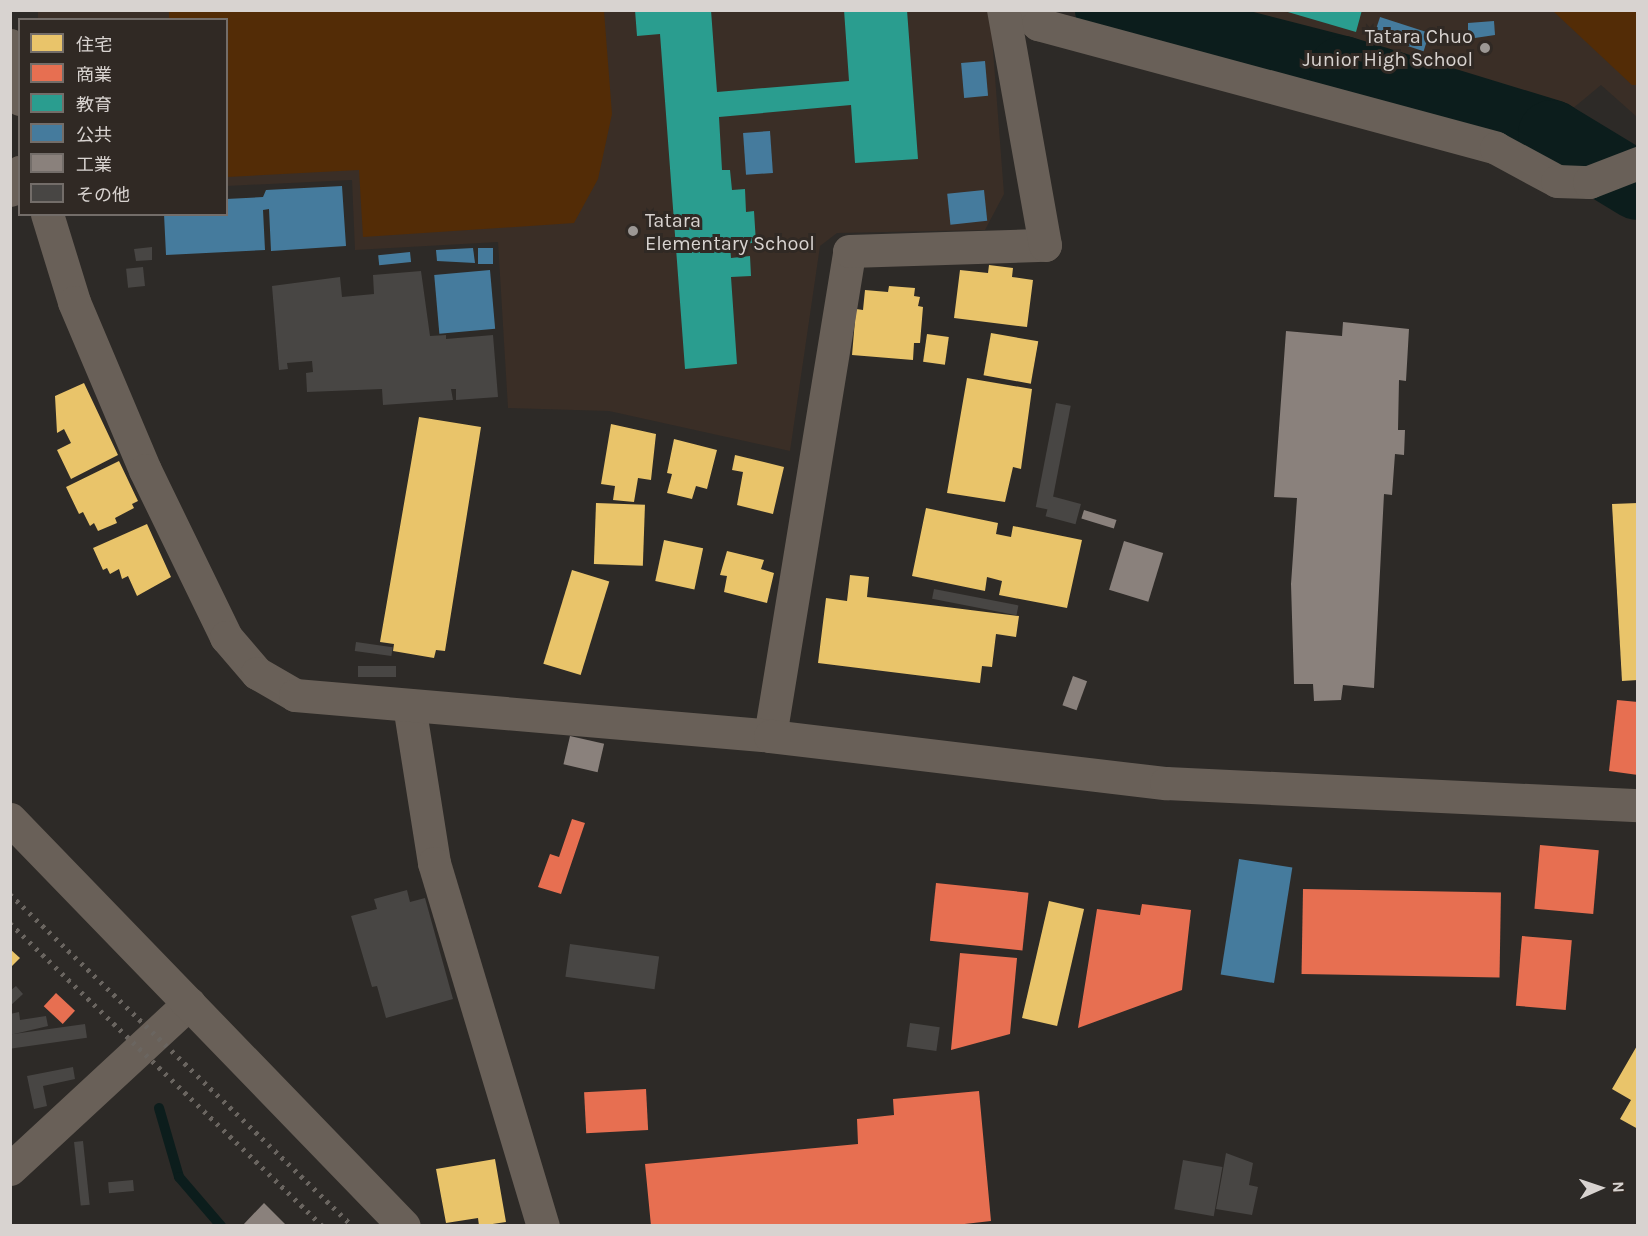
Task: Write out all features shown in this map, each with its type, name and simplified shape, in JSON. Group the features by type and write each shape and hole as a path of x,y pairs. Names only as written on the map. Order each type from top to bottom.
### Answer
{"street":[{"path":"770,736 849,251 1045,245 1003,10"},
{"path":"1023,10 1038,24 1406,121 1496,148 1557,181 1588,182 1636,163"},
{"path":"10,45 18,88"},
{"path":"10,190 18,176"},
{"path":"48,216 83,323 145,470 226,637 257,673 295,695 770,736 1166,783 1638,805"},
{"path":"409,705 434,863 543,1226"},
{"path":"10,819 404,1226"},
{"path":"10,1169 189,1003"}],"shaded area":[{"name":"Tatara Elementary School","path":"38,11 990,11 1004,194 985,230 837,233 820,246 790,451 609,411 508,408 498,242 355,250 352,180 228,186 228,18 38,18"},
{"path":"169,11 604,11 612,114 598,179 574,223 363,237 359,170 228,177 228,18 169,18"},
{"name":"Tatara Chuo Junior High School","path":"1200,11 1637,11 1637,117 1601,85 1566,114"},
{"path":"1553,11 1637,11 1637,85 1632,85"}],"building: 住宅":[{"path":"989,265 1013,268 1012,277 1033,280 1027,327 954,318 960,270 988,273"},
{"path":"889,286 915,288 914,296 920,297 918,306 923,307 920,343 914,343 913,360 852,355 856,309 863,310 865,290 888,292"},
{"path":"991,333 1038,341 1031,384 984,375"},
{"path":"927,334 949,337 945,365 923,362"},
{"path":"967,378 1032,389 1021,469 1013,467 1005,502 947,493"},
{"path":"84,383 118,455 71,479 57,450 71,443 64,429 57,433 55,396"},
{"path":"419,417 481,427 445,651 436,650 434,658 393,651 394,644 380,642"},
{"path":"611,424 656,434 651,480 638,478 634,502 613,500 615,486 601,484"},
{"path":"674,439 717,450 707,489 696,486 692,499 667,493 672,474 667,473"},
{"path":"735,455 784,467 773,514 737,505 743,472 732,470"},
{"path":"119,461 138,501 132,504 134,508 115,518 117,523 98,531 94,523 90,526 83,512 79,514 66,487"},
{"path":"596,503 645,505 643,566 594,564"},
{"path":"1638,503 1638,680 1622,681 1612,504"},
{"path":"926,508 998,523 996,534 1011,537 1013,526 1082,540 1067,608 999,595 1002,581 987,577 985,591 912,576"},
{"path":"147,524 171,577 137,596 128,576 122,579 119,569 110,574 107,568 103,570 93,548"},
{"path":"664,540 703,548 694,589 655,581"},
{"path":"727,551 764,560 761,569 774,573 767,603 724,592 727,576 720,575"},
{"path":"572,570 609,581 581,675 543,664"},
{"path":"850,575 869,577 867,597 1019,616 1016,637 996,634 992,667 982,666 980,683 818,663 826,598 847,601"},
{"path":"1049,901 1084,909 1057,1026 1022,1018"},
{"path":"10,949 20,958 10,968"},
{"path":"1638,1044 1638,1129 1620,1119 1631,1100 1612,1089"},
{"path":"495,1159 506,1222 479,1226 478,1218 446,1223 436,1169"}],"building: 商業":[{"path":"1617,700 1638,702 1638,775 1609,771"},
{"path":"572,819 585,823 561,894 538,887 550,854 559,857"},
{"path":"1540,845 1599,850 1593,914 1534,909"},
{"path":"936,883 1028,893 1022,950 930,941"},
{"path":"1303,889 1501,892 1499,977 1302,974"},
{"path":"1142,904 1191,910 1182,990 1078,1028 1097,909 1140,915"},
{"path":"1522,936 1572,940 1566,1010 1516,1006"},
{"path":"960,953 1017,958 1010,1034 951,1050"},
{"path":"56,993 75,1011 63,1024 44,1006"},
{"path":"646,1089 648,1130 586,1133 584,1092"},
{"path":"979,1091 991,1221 947,1226 651,1226 645,1164 858,1144 857,1119 894,1115 893,1099"}],"building: 教育":[{"path":"635,10 711,10 717,92 849,81 844,10 907,10 918,159 855,163 851,105 719,117 722,170 730,170 732,190 745,189 746,212 754,211 756,243 730,244 731,258 750,256 751,276 731,277 737,364 685,369 660,34 637,36"},
{"path":"1281,10 1362,10 1356,32"}],"building: 公共":[{"path":"1380,17 1429,33 1424,51 1374,35"},
{"path":"1494,21 1495,35 1468,39 1468,23"},
{"path":"985,61 988,96 964,98 961,63"},
{"path":"770,131 773,173 746,175 743,133"},
{"path":"342,186 346,246 271,251 269,209 263,210 265,250 166,255 164,216 228,216 228,199 263,197 266,190"},
{"path":"984,190 987,221 950,225 947,194"},
{"path":"473,248 475,263 437,261 436,250"},
{"path":"478,248 493,248 493,264 478,264"},
{"path":"410,252 411,262 379,265 378,255"},
{"path":"490,270 495,329 439,334 434,275"},
{"path":"1239,859 1292,867 1274,983 1221,975"}],"building: 工業":[{"path":"1343,322 1409,329 1406,381 1399,380 1398,430 1405,430 1404,455 1395,454 1392,495 1384,494 1374,688 1343,685 1341,700 1314,701 1313,684 1294,684 1291,584 1297,498 1274,497 1286,331 1342,336"},
{"path":"1084,510 1117,520 1114,529 1081,519"},
{"path":"1124,541 1163,553 1148,602 1109,590"},
{"path":"1073,676 1087,681 1076,710 1062,705"},
{"path":"570,736 604,744 598,772 563,764"},
{"path":"264,1203 287,1226 242,1226"}],"building: その他":[{"path":"152,247 152,260 136,261 134,249"},
{"path":"143,267 145,286 128,288 126,269"},
{"path":"421,271 430,336 446,335 446,339 493,335 498,397 456,400 456,389 451,389 453,400 383,405 382,389 307,392 306,373 313,372 312,361 287,363 288,369 279,370 272,286 340,277 342,297 374,294 373,275"},
{"path":"1056,403 1071,406 1050,510 1036,507"},
{"path":"1051,496 1081,504 1076,524 1046,516"},
{"path":"934,589 1018,605 1017,615 932,599"},
{"path":"356,642 393,647 391,656 355,651"},
{"path":"358,666 396,666 396,677 358,677"},
{"path":"407,890 410,902 425,898 453,999 386,1018 377,986 372,987 351,916 377,909 374,899"},
{"path":"570,944 659,957 655,989 565,977"},
{"path":"16,986 23,994 10,1006 10,991"},
{"path":"19,1012 20,1020 46,1016 48,1026 10,1035 10,1014"},
{"path":"910,1023 940,1027 936,1051 907,1047"},
{"path":"85,1024 87,1038 12,1048 10,1035"},
{"path":"73,1067 75,1079 43,1086 47,1106 34,1109 27,1076"},
{"path":"83,1141 90,1205 81,1206 74,1142"},
{"path":"1226,1153 1253,1163 1249,1185 1258,1187 1252,1215 1216,1209"},
{"path":"1183,1160 1222,1167 1214,1216 1174,1209"},
{"path":"133,1180 134,1191 109,1193 108,1182"}],"waterway":[{"path":"1109,10 1343,70 1552,134 1638,186"},
{"path":"159,1108 179,1177 221,1226"}],"railway":[{"path":"10,894 353,1226"},
{"path":"10,923 323,1226"}],"place":[{"name":"Tatara Chuo Junior High School","path":"1485,48"},
{"name":"Tatara Elementary School","path":"633,231"}]}
